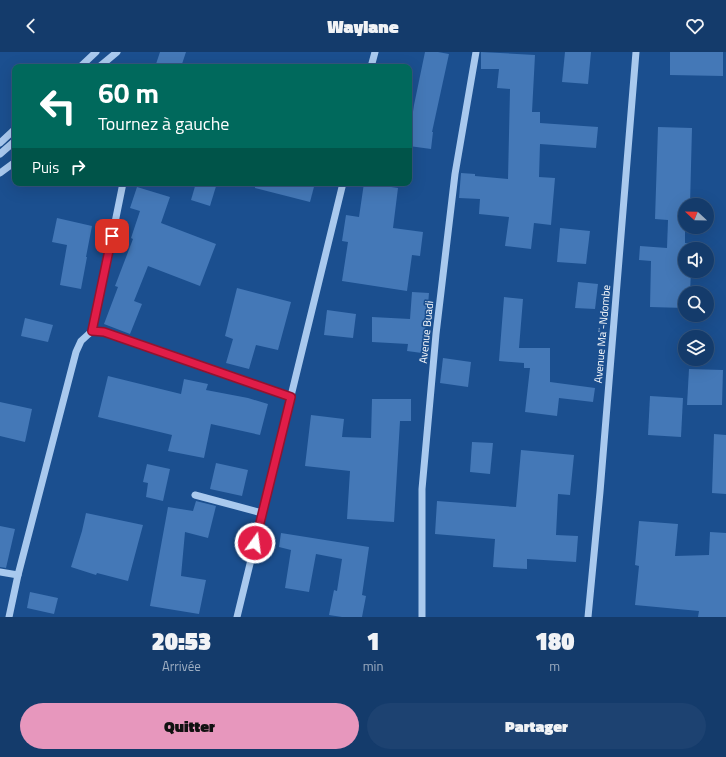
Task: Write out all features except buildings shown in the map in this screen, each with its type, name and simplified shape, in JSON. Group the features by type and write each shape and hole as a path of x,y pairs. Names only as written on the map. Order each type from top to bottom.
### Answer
{"street":[{"path":"83,64 96,52"},
{"path":"102,64 116,52"},
{"path":"372,64 375,52"},
{"name":"Avenue Buadi","path":"422,617 422,489 436,334 455,174 476,52"},
{"name":"Avenue Ma¨-Ndombe","path":"588,617 601,484 636,52"},
{"path":"0,143 12,132"},
{"path":"0,154 12,144"},
{"path":"0,173 12,164"},
{"path":"9,617 18,576 76,352 81,341 92,331 122,186"},
{"path":"237,617 342,186"},
{"path":"92,331 104,332 291,397"},
{"path":"195,495 262,514"},
{"path":"0,572 18,576"}],"route":[{"path":"112,236 92,331 104,332 291,397 255,543"}]}
